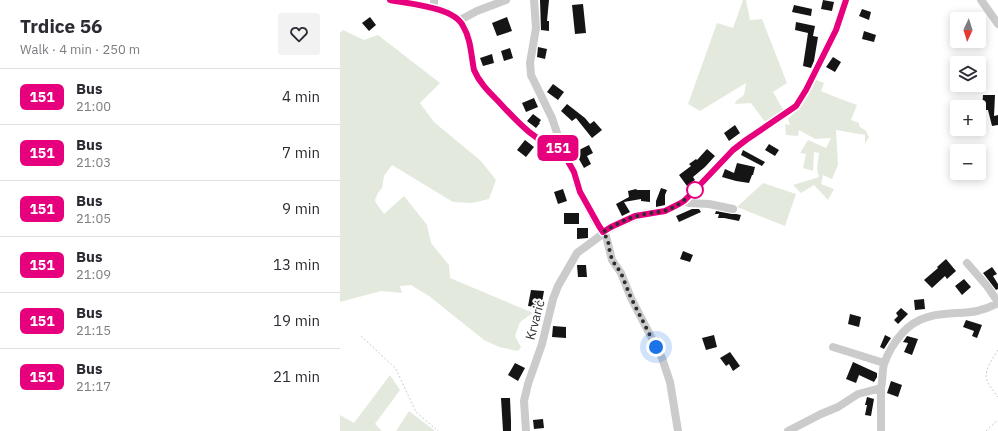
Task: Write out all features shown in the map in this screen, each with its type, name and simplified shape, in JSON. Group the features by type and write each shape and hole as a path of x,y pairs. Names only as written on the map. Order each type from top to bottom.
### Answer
{"street":[{"path":"390,0 421,5 434,4 460,20 468,39 474,70 483,85 521,126 536,138 550,146 561,149"},
{"path":"460,20 477,11 506,0"},
{"path":"534,0 536,28 530,58 530,69 534,82 552,118 561,149 574,172 580,192 608,240 612,260 621,273 631,298 662,358 670,382 678,431"},
{"name":"Krvarić","path":"526,431 524,401 528,384 542,344 553,299 558,286 577,253 611,227 635,216 665,211 684,201 733,150 796,106 806,90 836,30 846,0"},
{"path":"981,0 998,24"},
{"path":"684,201 688,203 709,204 733,209"},
{"path":"881,431 881,388 884,363 901,334 911,324 920,319 936,315 979,311 991,307 998,302 987,286 967,263"},
{"path":"833,347 884,363"},
{"path":"788,431 838,407 858,394 881,388"}],"path":[{"path":"361,336 396,369 416,412 438,431"},
{"path":"998,350 989,364 986,376 988,383 998,397"},
{"path":"986,431 998,420"}],"shaded area":[{"path":"743,0 746,0 750,20 762,19 787,83 773,92 784,111 765,122 751,103 735,104 736,101 744,95 746,83 700,111 688,104 717,23 733,28"},
{"path":"343,30 364,40 378,35 440,83 420,103 434,122 481,161 496,180 489,199 472,203 453,202 392,165 384,176 382,188 375,200 384,214 404,196 427,225 431,243 449,265 450,278 533,313 520,322 515,336 521,347 518,351 499,347 484,340 429,296 411,285 400,286 402,293 381,291 340,302 340,33"},
{"path":"814,79 824,83 821,91 857,105 851,120 859,123 859,126 866,131 869,137 865,144 865,135 836,130 838,165 832,179 823,175 821,184 834,189 828,200 814,185 801,193 793,185 819,177 817,169 819,153 814,152 813,171 803,168 806,154 800,153 808,140 826,148 831,138 815,139 799,130 798,136 786,135 785,124 790,125 788,119 794,113"},
{"path":"763,183 796,194 785,226 737,207"},
{"path":"390,375 400,390 375,424 382,431 340,431 340,415 354,423"},
{"path":"409,411 435,431 396,431"}],"building":[{"path":"540,0 549,0 547,21 549,21 549,31 541,30"},
{"path":"823,0 834,2 832,11 821,9"},
{"path":"583,4 586,33 575,34 572,5"},
{"path":"794,5 812,9 811,16 792,12"},
{"path":"862,9 871,12 869,20 859,16"},
{"path":"370,17 376,25 369,31 362,23"},
{"path":"507,17 512,31 497,36 492,23"},
{"path":"796,22 815,26 813,36 818,37 814,61 811,68 803,66 808,33 795,30"},
{"path":"864,31 876,35 874,42 862,39"},
{"path":"538,47 547,49 545,59 537,57"},
{"path":"510,48 513,58 504,61 501,51"},
{"path":"492,54 494,63 483,66 480,58"},
{"path":"833,57 841,62 835,72 826,67"},
{"path":"553,84 564,92 558,100 547,92"},
{"path":"983,95 995,95 994,116 998,115 998,125 992,126 988,110 986,110 986,100 983,100"},
{"path":"534,98 538,107 526,112 522,103"},
{"path":"567,104 585,118 590,124 594,121 602,130 592,138 576,118 572,121 561,111"},
{"path":"533,114 541,120 536,128 527,121"},
{"path":"735,125 740,133 729,141 724,133"},
{"path":"525,140 534,147 526,157 517,150"},
{"path":"769,144 779,150 775,156 765,150"},
{"path":"589,145 593,153 587,156 591,164 584,168 575,152"},
{"path":"707,149 715,156 693,177 695,180 687,186 679,175 691,166 689,164 696,159 697,160"},
{"path":"743,150 765,162 762,166 741,155"},
{"path":"737,163 755,167 749,183 722,177 725,169 734,173"},
{"path":"661,188 667,190 665,195 665,205 656,207 656,201"},
{"path":"563,189 567,201 558,204 554,192"},
{"path":"636,189 650,190 650,202 641,201 641,199 624,202 630,212 622,216 616,204 629,197 628,191"},
{"path":"692,209 699,209 701,212 679,222 676,216"},
{"path":"716,211 741,215 739,221 718,218 719,214 715,214"},
{"path":"564,213 579,213 579,224 564,224"},
{"path":"577,228 588,228 588,238 577,239"},
{"path":"683,251 693,255 690,262 680,259"},
{"path":"946,259 956,271 947,279 945,276 932,288 924,280"},
{"path":"577,265 586,265 587,277 578,277"},
{"path":"992,267 997,274 993,276 998,284 998,289 996,290 983,273"},
{"path":"964,279 971,287 962,295 955,286"},
{"path":"531,290 544,291 541,308 528,306"},
{"path":"924,299 925,309 915,310 914,300"},
{"path":"901,308 908,314 898,324 894,320 898,316 896,313"},
{"path":"850,314 861,317 859,327 848,324"},
{"path":"966,320 982,325 977,338 972,336 974,331 963,327"},
{"path":"553,326 566,327 566,338 552,337"},
{"path":"714,335 717,347 706,350 702,338"},
{"path":"885,335 891,338 884,349 880,347"},
{"path":"907,336 918,339 912,355 904,352 908,343 903,342"},
{"path":"730,352 740,366 733,371 729,364 726,366 720,358"},
{"path":"853,362 877,373 877,377 874,382 859,375 856,383 846,379"},
{"path":"515,363 525,368 518,381 508,375"},
{"path":"891,381 902,385 898,397 887,393"},
{"path":"867,397 874,399 871,416 865,415"},
{"path":"501,398 510,398 511,431 503,431"},
{"path":"543,419 544,428 534,429 533,420"}],"bus line":[{"name":"151","path":"390,0 429,7 460,20 466,32 471,59 476,75 483,85 521,126 536,138 550,146 561,149 574,172 580,192 603,232 635,216 665,211 684,201 733,150 796,106 806,90 836,30 846,0"}],"route":[{"path":"656,347 631,298 620,270 613,263 608,240 603,232 635,216 665,211 672,208 684,201 695,190"}]}
